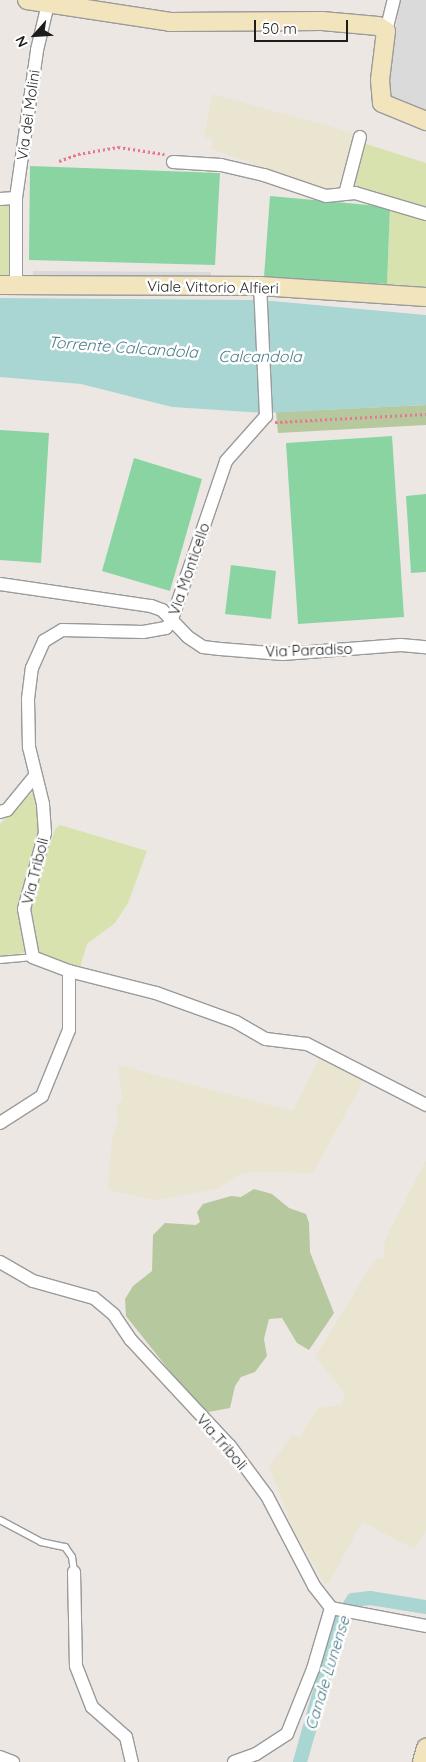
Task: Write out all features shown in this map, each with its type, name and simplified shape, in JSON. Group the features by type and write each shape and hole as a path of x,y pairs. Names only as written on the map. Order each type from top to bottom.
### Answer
{"street":[{"path":"27,0 170,22 322,21 378,26 386,31"},
{"path":"394,0 386,31 380,80 382,103 426,120"},
{"name":"Via dei Molini","path":"8,285 16,198 37,50 48,4"},
{"path":"345,194 360,136"},
{"path":"173,162 221,165 264,175 326,196 355,193 426,214"},
{"path":"0,199 16,198"},
{"name":"Viale Vittorio Alfieri","path":"8,285 260,286 426,297"},
{"path":"260,286 266,416"},
{"name":"Via Monticello","path":"172,622 226,461 266,416"},
{"name":"Via Monticello","path":"0,584 151,606 162,610 172,622"},
{"name":"Via Paradiso","path":"172,622 203,647 220,650 283,654 402,645 426,647"},
{"name":"Via Triboli","path":"33,957 24,909 45,833 43,804 34,777 28,699 32,668 44,641 62,630 143,632 166,628 172,622"},
{"path":"0,812 7,810 34,777"},
{"path":"33,957 69,971 156,993 236,1022 266,1039 307,1044 426,1105"},
{"path":"0,1123 42,1096 50,1080 69,1030 69,971"},
{"name":"Via Triboli","path":"0,1262 33,1281 94,1298 114,1315 131,1340 230,1446 267,1496 314,1586 334,1609"},
{"path":"74,1572 76,1666 92,1707 126,1737 132,1762"},
{"path":"234,1762 256,1754 287,1734 313,1670 334,1609 426,1626"},
{"path":"422,1762 426,1748"},
{"path":"0,1757 13,1762"}],"lane":[{"path":"0,960 33,957"},
{"path":"0,1520 41,1542 65,1547 72,1557 74,1572"}],"path":[{"path":"59,161 78,154 118,147 161,152 173,162"},
{"path":"266,416 268,422 426,414"}],"shaded area":[{"path":"400,0 426,0 426,114 385,95"},
{"path":"212,94 358,134 336,193 212,149 213,140 204,137"},
{"path":"33,271 211,272 211,281 33,279"},
{"path":"320,1057 365,1078 313,1173 248,1172 238,1175 217,1189 155,1200 108,1190 112,1138 118,1120 116,1108 122,1100 118,1065 293,1111"},
{"path":"426,1160 426,1531 414,1549 362,1522 329,1583 325,1584 294,1531 269,1467 293,1434 299,1438 318,1408 341,1405 345,1393 315,1357 369,1269 378,1258 385,1257 383,1248 387,1236"}],"green space":[{"path":"360,142 426,163 426,210 354,188"},
{"path":"30,166 220,173 215,265 29,260"},
{"path":"270,196 390,207 387,284 264,277"},
{"path":"0,202 11,202 11,279 0,279"},
{"path":"390,207 426,218 426,287 387,284"},
{"path":"426,405 426,425 278,433 276,412"},
{"path":"0,430 49,433 41,563 0,560"},
{"path":"392,436 404,617 298,624 286,443"},
{"path":"134,458 202,479 170,591 102,571"},
{"path":"426,494 426,572 411,573 406,496"},
{"path":"231,565 276,571 271,619 225,614"},
{"path":"35,790 41,823 26,949 23,953 0,956 0,824"},
{"path":"60,825 147,851 128,903 115,923 87,944 80,967 37,953 30,906 55,829"},
{"path":"254,1189 272,1194 289,1208 306,1214 309,1223 310,1252 334,1313 309,1350 297,1343 282,1318 269,1319 264,1339 267,1356 255,1372 241,1377 235,1386 230,1408 203,1413 126,1316 125,1299 133,1286 152,1271 153,1235 165,1223 196,1225 200,1222 197,1212 203,1204 231,1196 241,1197"}],"water":[{"name":"Calcandola","path":"0,298 261,300 426,315 426,405 265,413 172,407 81,384 0,377"}],"waterway":[{"name":"Canale Lunense","path":"300,1762 340,1620 353,1600 370,1598 426,1607"}],"water label":[{"name":"Torrente Calcandola","path":"123,347"}]}
